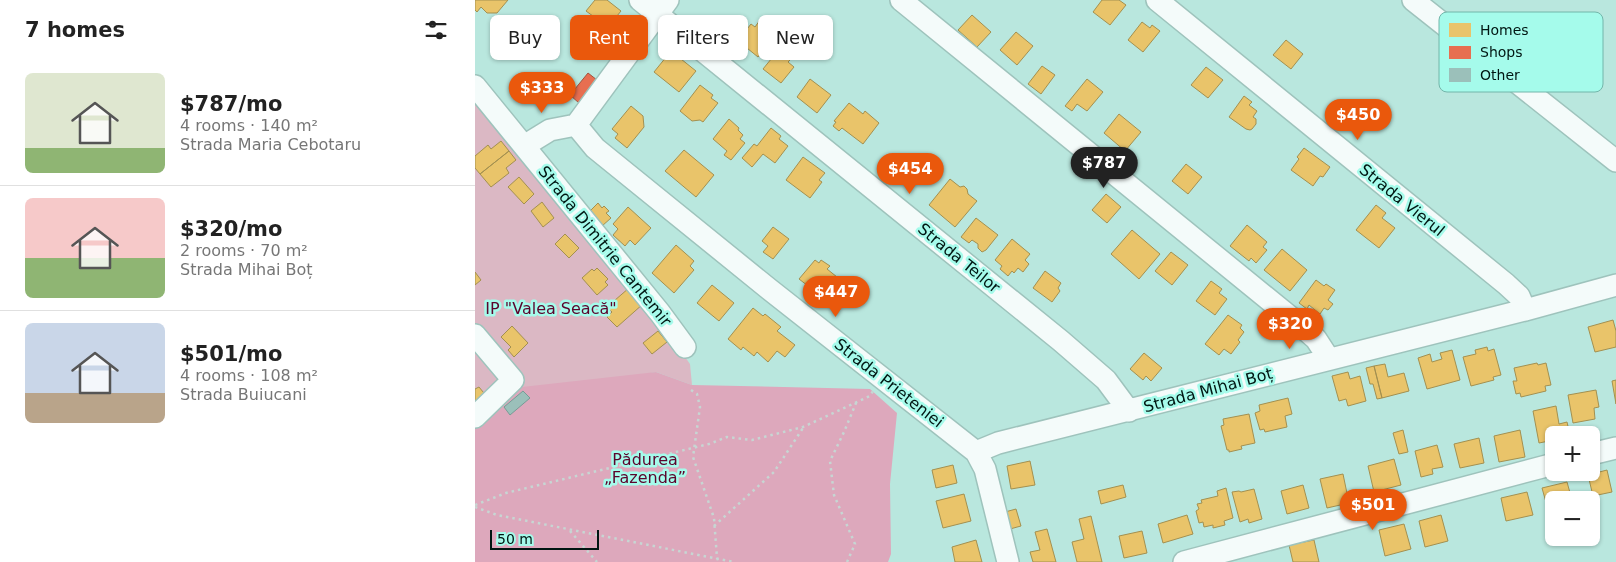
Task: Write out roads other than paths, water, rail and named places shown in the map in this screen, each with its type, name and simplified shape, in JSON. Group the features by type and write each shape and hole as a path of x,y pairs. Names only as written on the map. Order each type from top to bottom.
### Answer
{"street":[{"name":"Strada Teilor","path":"641,0 662,7 1061,341 1106,380 1129,410"},
{"path":"901,0 1301,325 1316,339 1329,358"},
{"name":"Strada Vierul","path":"1157,0 1506,284 1519,296 1525,310"},
{"path":"1413,0 1439,21"},
{"path":"475,86 524,146 551,130 576,125 662,7"},
{"path":"1529,92 1616,161"},
{"name":"Strada Prieteniei","path":"576,125 595,148 769,289 976,452 985,469 1008,562"},
{"name":"Strada Dimitrie Cantemir","path":"524,146 660,313 685,347"},
{"name":"Strada Mihai Boț","path":"976,452 998,443 1525,310 1616,285"},
{"path":"475,335 513,380 475,417"},
{"path":"1600,452 1616,448"},
{"path":"1184,562 1545,466"}],"park label":[{"name":"IP \"Valea Seacă\"","path":"551,308"},
{"name":"Pădurea „Fazenda”","path":"645,468"}]}
